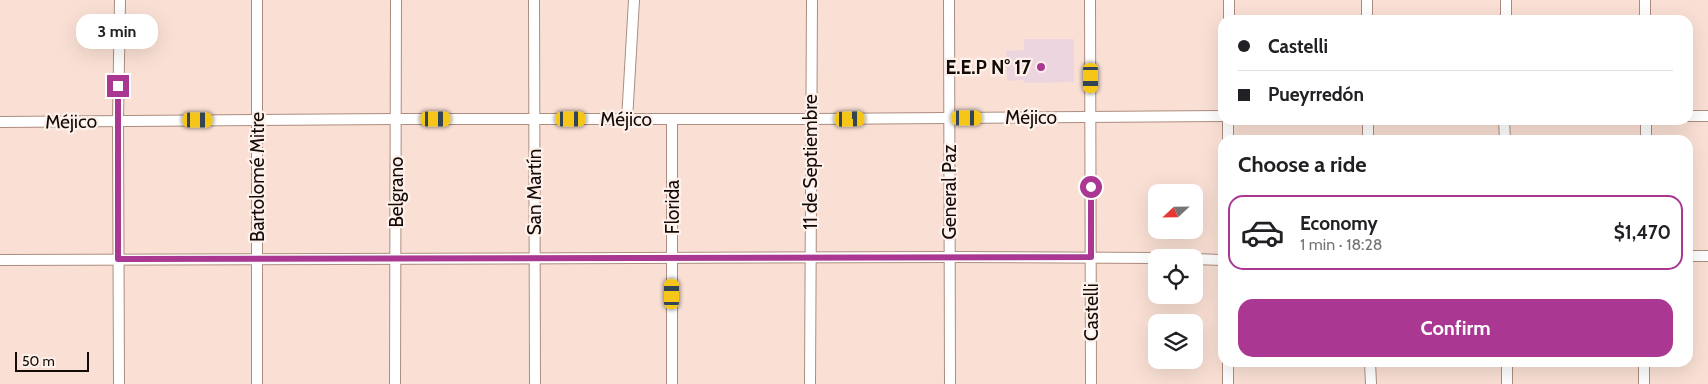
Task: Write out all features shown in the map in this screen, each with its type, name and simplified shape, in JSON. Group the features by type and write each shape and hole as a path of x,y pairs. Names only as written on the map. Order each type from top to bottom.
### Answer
{"street":[{"path":"118,384 120,0"},
{"name":"Bartolomé Mitre","path":"257,0 257,384"},
{"name":"Belgrano","path":"395,384 396,0"},
{"name":"San Martín","path":"534,0 535,384"},
{"path":"627,120 634,0"},
{"name":"11 de Septiembre","path":"810,384 812,0"},
{"name":"General Paz","path":"949,0 950,384"},
{"name":"Castelli","path":"1090,0 1091,384"},
{"path":"1229,0 1229,15"},
{"path":"1367,0 1367,15"},
{"path":"1506,0 1506,15"},
{"path":"1645,0 1645,15"},
{"name":"Méjico","path":"0,122 1218,116"},
{"path":"1693,116 1708,116"},
{"name":"Florida","path":"672,119 672,384"},
{"path":"1693,256 1708,256"},
{"path":"0,260 1148,258"},
{"path":"1203,259 1218,260"},
{"path":"1228,367 1228,384"},
{"path":"1370,367 1371,384"},
{"path":"1506,367 1507,384"},
{"path":"1644,367 1644,384"}],"shaded area":[{"name":"E.E.P N° 17","path":"1024,39 1074,39 1074,82 1025,83 1024,80 1007,81 1006,51 1024,50"}],"place":[{"name":"E.E.P N° 17","path":"1041,67"}],"route":[{"path":"118,86 118,259 1091,257 1091,187"}]}
